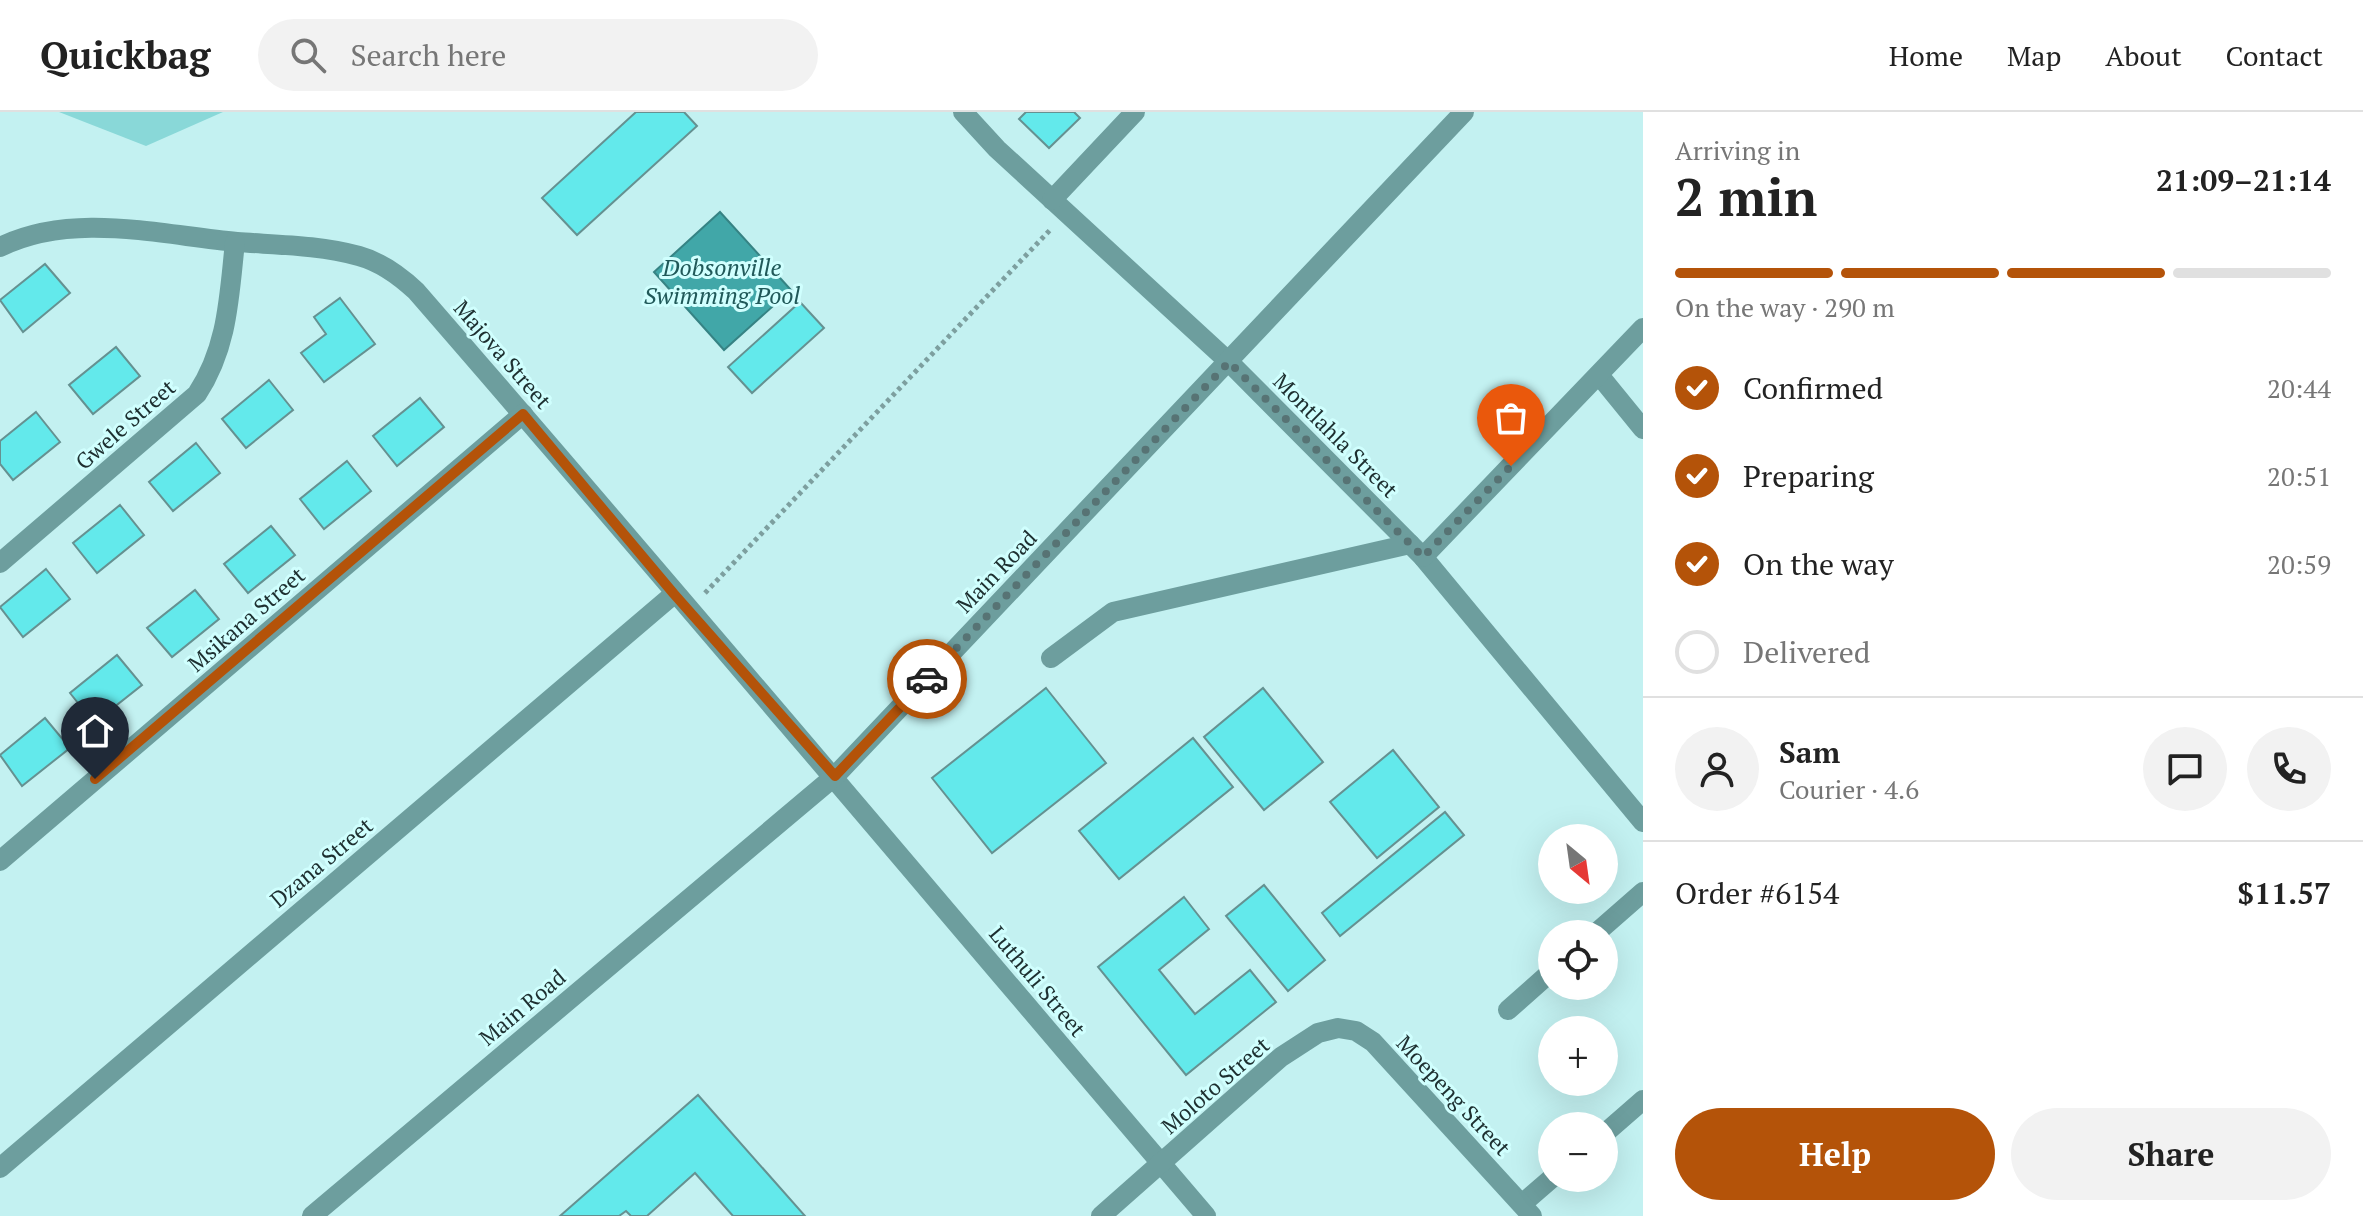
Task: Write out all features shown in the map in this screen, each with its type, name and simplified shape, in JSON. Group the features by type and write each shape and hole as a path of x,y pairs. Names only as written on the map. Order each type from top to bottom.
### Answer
{"street":[{"name":"Montlahla Street","path":"963,112 1229,362 1417,550 1643,822"},
{"path":"1060,206 1135,112"},
{"name":"Main Road","path":"312,1216 835,776 1464,112"},
{"name":"Majova Street","path":"0,247 34,234 68,229 117,229 321,248 362,257 397,273 523,414 674,594 835,776"},
{"name":"Gwele Street","path":"0,563 197,394 213,369 224,339 235,242"},
{"path":"1051,658 1113,612 1417,550 1599,375 1643,328"},
{"path":"1599,375 1643,429"},
{"name":"Msikana Street","path":"0,861 523,414"},
{"name":"Dzana Street","path":"0,1168 674,594"},
{"name":"Luthuli Street","path":"835,776 1206,1216"},
{"path":"1611,920 1643,892"},
{"path":"1508,1010 1538,983"},
{"name":"Moloto Street","path":"1101,1216 1281,1057 1318,1033 1347,1029 1373,1042"},
{"name":"Moepeng Street","path":"1373,1042 1527,1210"},
{"path":"1618,1122 1643,1100"},
{"path":"1527,1210 1541,1192"}],"path":[{"path":"688,610 1060,206"}],"shaded area":[{"path":"59,112 223,112 146,146"}],"water":[{"name":"Dobsonville Swimming Pool","path":"720,212 791,290 724,350 654,272"}],"building":[{"path":"636,112 684,112 697,126 577,235 542,198"},
{"path":"1026,112 1074,112 1080,118 1049,148 1019,119"},
{"path":"45,264 70,293 23,332 0,300"},
{"path":"340,298 375,344 324,382 301,353 326,334 314,317"},
{"path":"800,302 824,328 752,393 728,367"},
{"path":"116,347 140,376 93,414 69,385"},
{"path":"269,380 293,410 246,448 222,419"},
{"path":"420,398 444,427 397,466 373,436"},
{"path":"36,412 60,442 13,480 0,464 0,441"},
{"path":"196,443 220,473 173,511 149,482"},
{"path":"347,461 371,491 324,529 300,499"},
{"path":"120,505 144,535 97,573 73,543"},
{"path":"271,526 295,555 248,593 224,564"},
{"path":"46,569 70,599 23,637 0,607"},
{"path":"195,590 219,619 172,657 147,628"},
{"path":"117,655 142,685 94,723 70,693"},
{"path":"1046,688 1106,763 992,853 932,778"},
{"path":"1263,688 1323,762 1264,810 1204,737"},
{"path":"45,718 70,748 22,786 0,755"},
{"path":"1193,738 1233,787 1119,879 1079,831"},
{"path":"1393,750 1439,807 1377,858 1330,802"},
{"path":"1445,812 1464,835 1340,936 1322,913"},
{"path":"1264,885 1325,960 1288,991 1226,916"},
{"path":"1184,897 1209,929 1159,970 1195,1014 1250,970 1276,1002 1186,1075 1098,967"},
{"path":"698,1095 805,1216 733,1216 695,1173 647,1216 631,1216 626,1211 619,1216 560,1216"}],"way so far":[{"path":"927,679 1229,362 1423,557 1511,466"}],"route":[{"path":"95,779 523,414 674,594 835,776 927,679"}]}
